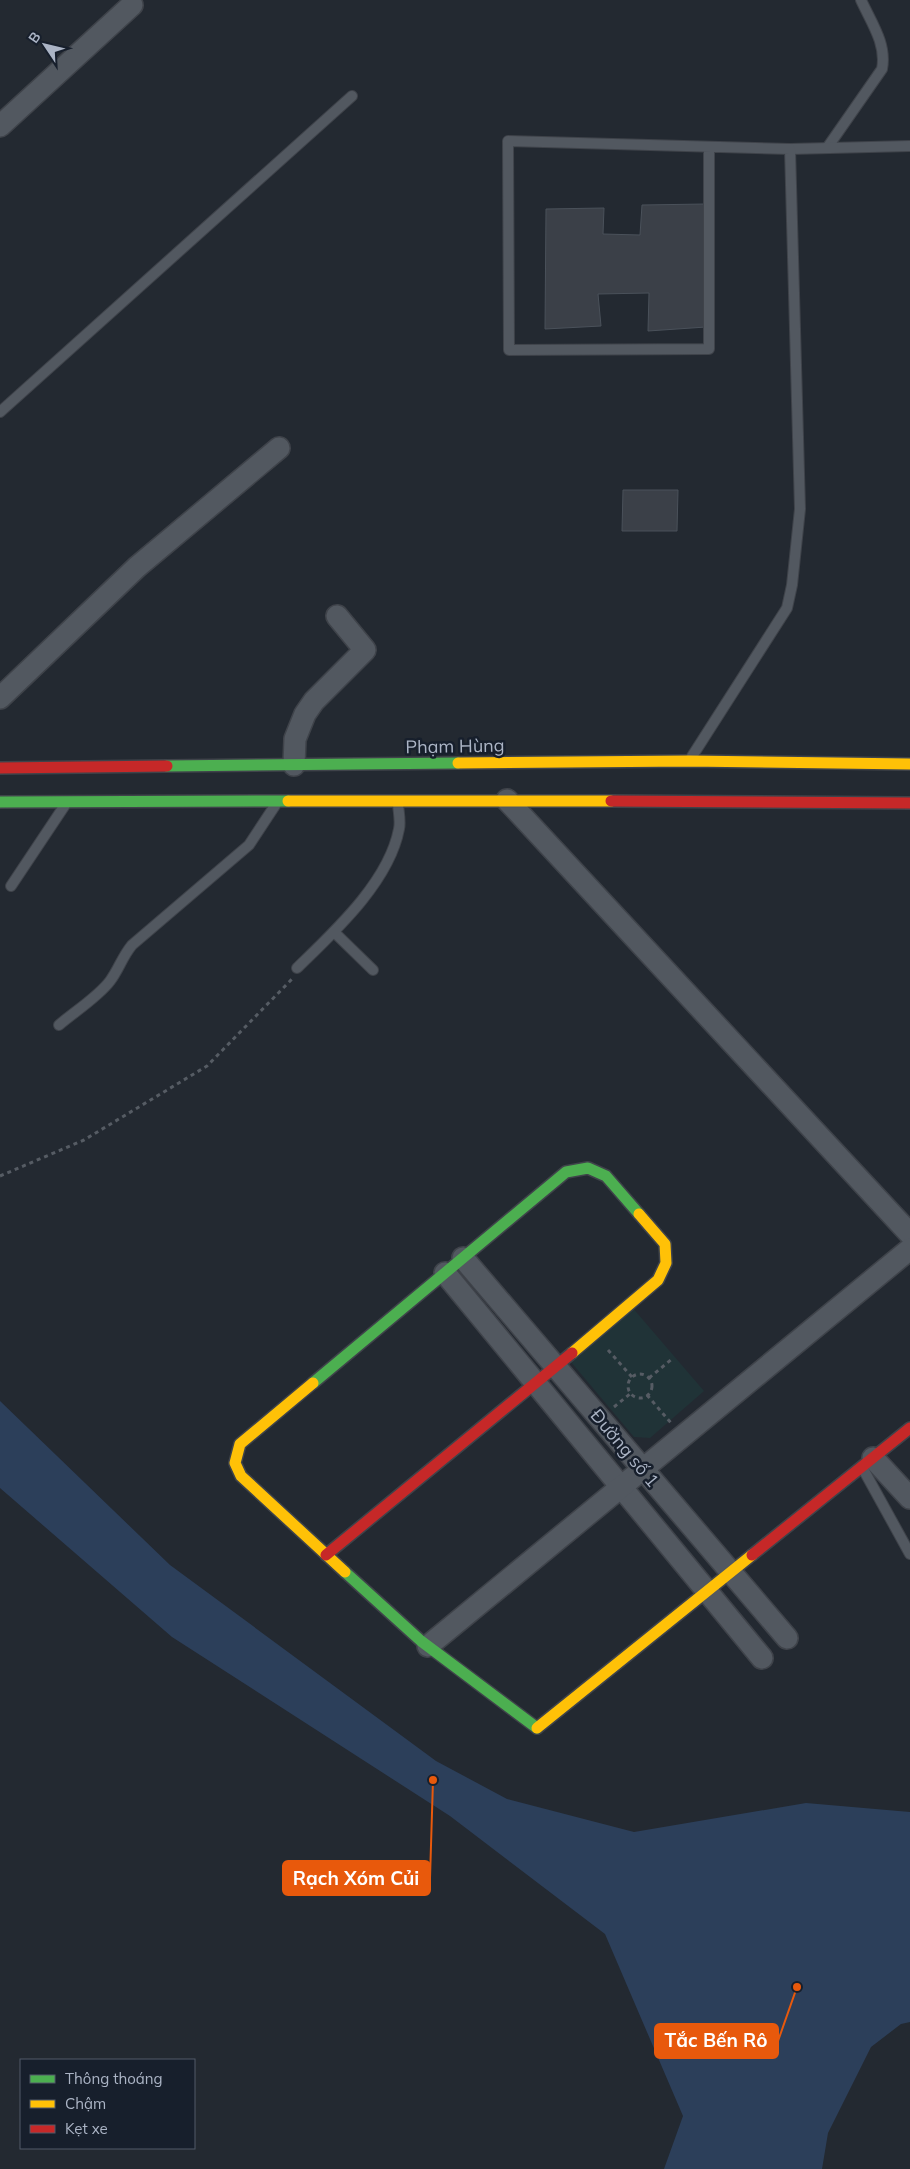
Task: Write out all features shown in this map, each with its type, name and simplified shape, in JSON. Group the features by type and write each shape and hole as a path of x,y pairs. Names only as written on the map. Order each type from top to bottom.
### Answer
{"street":[{"path":"0,126 132,5"},
{"path":"0,698 137,567 279,448"},
{"path":"294,765 295,739 314,701 365,650 337,616"},
{"name":"Phạm Hùng","path":"0,768 689,761 910,764"},
{"path":"507,800 910,1234"},
{"path":"0,802 507,800 910,802"},
{"path":"326,1555 658,1280 666,1263 665,1244 606,1176 588,1168 566,1172 240,1444 235,1463 241,1476 326,1555 428,1646 537,1728 910,1428"},
{"path":"428,1646 910,1250"},
{"name":"Đường số 1","path":"463,1258 787,1638"},
{"path":"445,1273 762,1658"},
{"path":"867,1462 910,1498"}],"lane":[{"path":"827,148 882,69 884,59 882,46 861,0"},
{"path":"0,412 352,96"},
{"path":"709,147 709,350 509,350 508,141 790,149 910,146"},
{"path":"689,761 787,608 792,585 800,509 790,149"},
{"path":"295,972 334,932 362,899 386,865 400,828 398,801"},
{"path":"11,886 67,802"},
{"path":"58,1025 108,984 116,973 122,957 132,944 249,844 278,802"},
{"path":"334,932 373,970"},
{"path":"867,1462 910,1554"}],"path":[{"path":"0,1176 84,1140 207,1066 295,972"},
{"path":"595,1334 632,1378"},
{"path":"649,1378 672,1359"},
{"path":"640,1374 649,1378 652,1386 647,1395 639,1398 631,1393 629,1383 632,1378 640,1374"},
{"path":"647,1395 682,1436"}],"green space":[{"path":"625,1299 704,1391 650,1438 634,1437 571,1362"}],"water":[{"path":"0,1401 170,1565 436,1761 507,1799 634,1832 806,1803 910,1812 910,2022 901,2024 871,2047 828,2133 822,2169 664,2169 683,2116 605,1934 450,1816 172,1637 0,1488"}],"building":[{"path":"705,204 706,327 648,331 649,293 598,294 601,326 545,329 546,209 604,208 603,234 640,235 642,205"},
{"path":"623,490 678,490 677,531 622,531"}],"traffic: fast":[{"path":"167,766 458,763"},
{"path":"0,802 288,801"},
{"path":"313,1383 566,1172 588,1168 606,1176 639,1214"},
{"path":"345,1572 421,1641 537,1728"}],"traffic: slow":[{"path":"458,763 689,761 910,764"},
{"path":"288,801 611,801"},
{"path":"572,1353 658,1280 666,1263 665,1244 639,1214"},
{"path":"313,1383 240,1444 235,1463 241,1476 345,1572"},
{"path":"537,1728 752,1555"}],"traffic: jam":[{"path":"0,768 167,766"},
{"path":"611,801 910,803"},
{"path":"326,1555 572,1353"},
{"path":"752,1555 910,1428"}],"place":[{"name":"Rạch Xóm Củi","path":"433,1780"},
{"name":"Tắc Bến Rô","path":"797,1987"}]}
